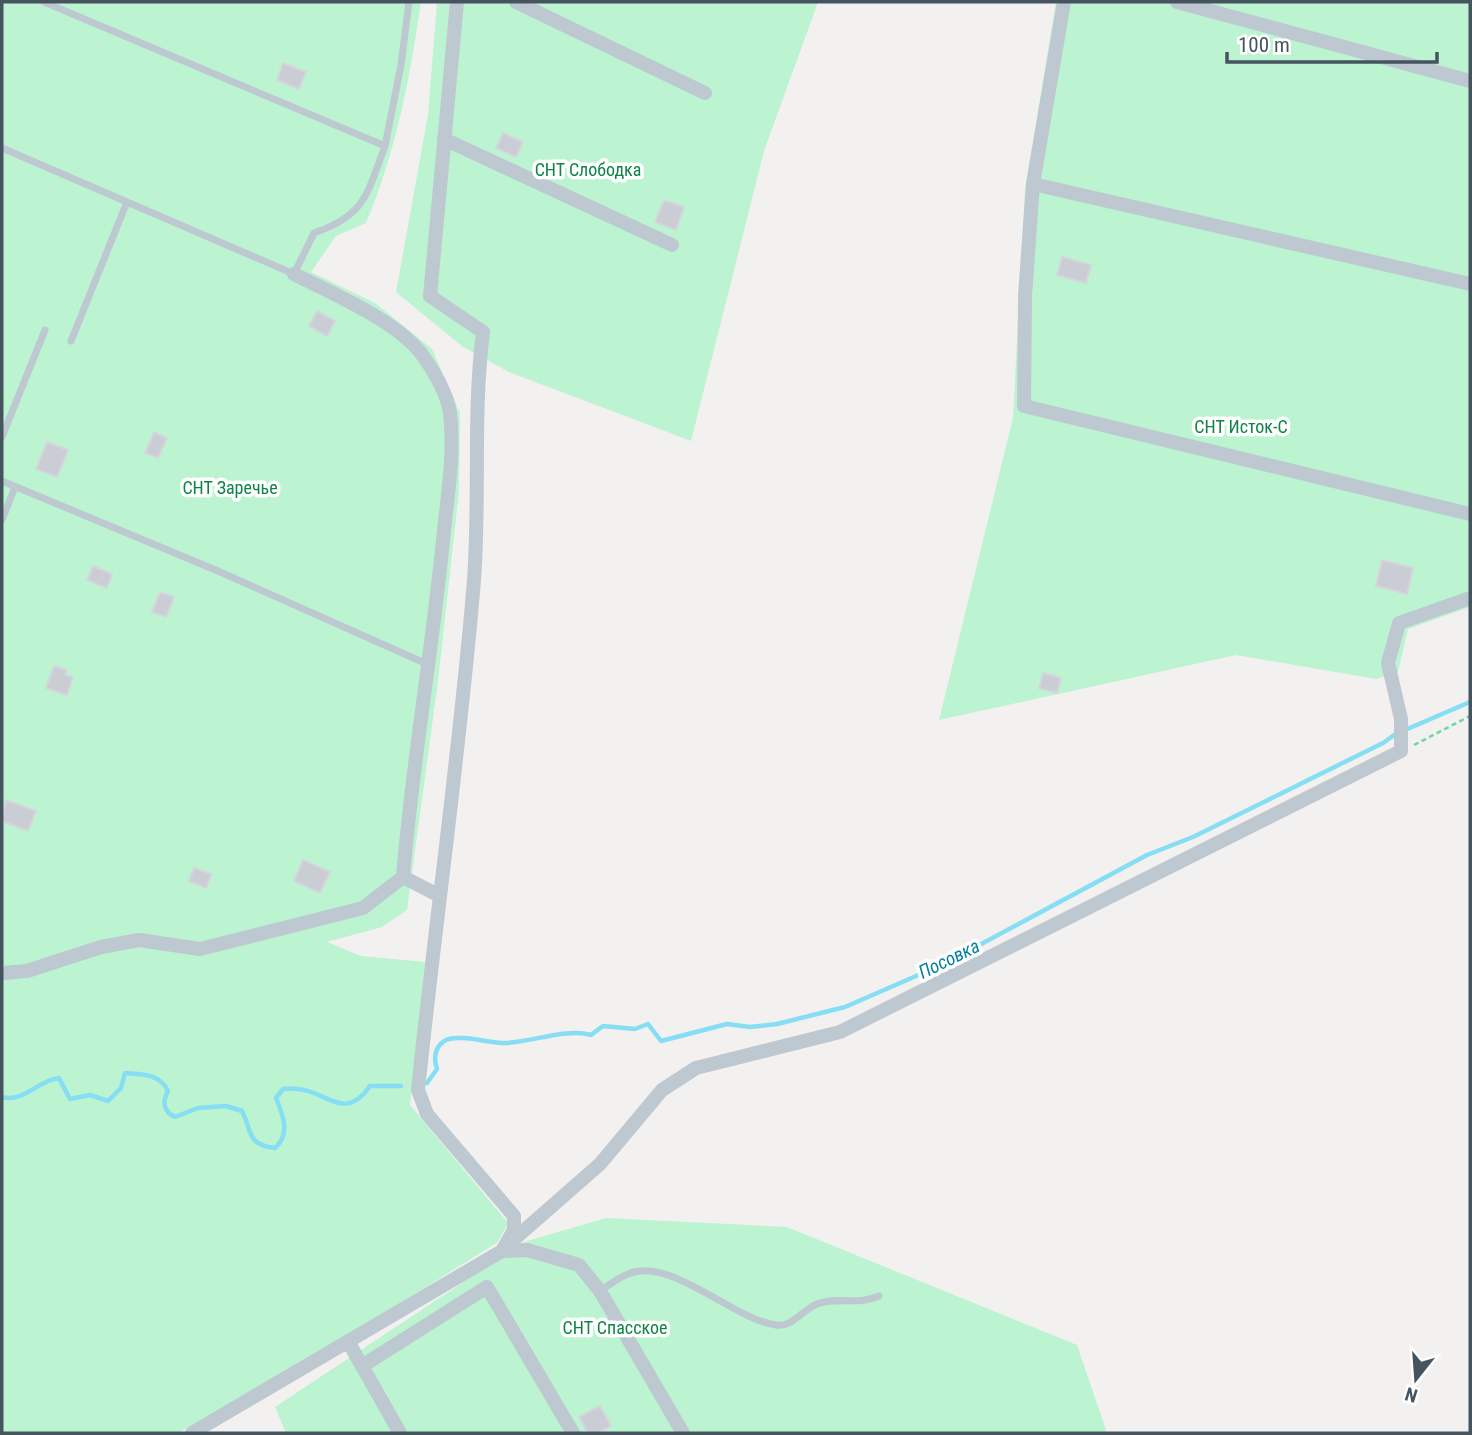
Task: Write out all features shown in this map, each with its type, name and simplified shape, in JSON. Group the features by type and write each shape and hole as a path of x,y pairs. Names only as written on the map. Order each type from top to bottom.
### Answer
{"street":[{"path":"457,2 430,296 483,332 477,376 479,467 473,592 418,1090 427,1114 514,1216 506,1247"},
{"path":"516,2 705,93"},
{"path":"1064,2 1033,184 1025,296 1024,406 1470,514"},
{"path":"1177,2 1470,81"},
{"path":"444,139 672,246"},
{"path":"1033,184 1470,284"},
{"path":"2,973 27,971 101,947 139,940 200,950 258,932 363,908 403,877 427,664 436,617 449,485 450,412 442,387 422,354 379,319 295,274"},
{"path":"192,1433 349,1343 506,1247 600,1164 662,1090 696,1068 840,1032 1401,747 1401,719 1388,663 1399,623 1470,598"},
{"path":"403,877 438,895"},
{"path":"506,1247 527,1250 579,1265 600,1291 683,1433"},
{"path":"362,1366 486,1287 573,1433"},
{"path":"349,1343 400,1433"}],"lane":[{"path":"44,2 385,146"},
{"path":"2,148 295,274 314,233 336,226 358,210 385,146 401,65 408,2"},
{"path":"71,341 127,202"},
{"path":"2,437 45,330"},
{"path":"2,481 196,561 427,664"},
{"path":"2,520 15,487"},
{"path":"600,1291 629,1273 648,1270 675,1278 763,1323 779,1326 788,1324 816,1304 836,1301 861,1303 879,1296"}],"path":[{"path":"1401,747 1470,716"}],"green space":[{"name":"СНТ Заречье","path":"2,2 421,2 401,114 386,169 366,223 336,236 311,272 375,303 432,349 460,413 459,491 438,681 407,910 382,927 327,942 361,956 425,962 410,1105 508,1223 498,1242 346,1337 178,1433 2,1433"},
{"name":"СНТ Слободка","path":"437,2 818,2 764,151 691,441 509,372 463,347 396,292 428,115"},
{"name":"СНТ Исток-С","path":"1056,2 1470,2 1470,607 1408,629 1398,672 1376,679 1236,655 939,720 1013,418 1025,190"},
{"name":"СНТ Спасское","path":"606,1218 787,1227 1077,1345 1107,1433 286,1433 275,1407 524,1242"}],"building":[{"path":"283,63 306,72 299,89 277,80"},
{"path":"503,133 523,142 516,157 496,148"},
{"path":"664,200 684,207 676,230 655,222"},
{"path":"1062,257 1091,265 1086,283 1057,275"},
{"path":"317,311 335,321 327,336 309,326"},
{"path":"154,432 167,438 158,458 145,453"},
{"path":"47,442 68,450 57,477 36,469"},
{"path":"1382,560 1413,568 1407,594 1376,586"},
{"path":"93,566 112,574 107,588 87,580"},
{"path":"160,592 174,597 166,617 152,612"},
{"path":"54,666 67,670 65,675 73,677 67,695 46,688"},
{"path":"1043,673 1061,678 1057,693 1039,688"},
{"path":"6,800 36,811 28,831 2,821"},
{"path":"303,860 330,872 320,893 294,881"},
{"path":"194,868 212,874 206,888 189,881"},
{"path":"600,1406 611,1426 598,1433 588,1433 579,1417"}],"waterway":[{"name":"Посовка","path":"1405,730 1470,702"},
{"name":"Посовка","path":"427,1083 437,1069 437,1049 452,1038 505,1043 560,1034 591,1035 603,1026 635,1029 648,1024 661,1041 727,1024 750,1027 777,1024 845,1007 946,963 1147,855 1193,837 1383,743 1397,733"},
{"name":"Посовка","path":"2,1097 17,1097 59,1078 70,1099 90,1095 108,1101 121,1088 125,1073 144,1075 156,1078 165,1085 168,1091 165,1106 175,1117 198,1108 226,1106 242,1111 254,1140 275,1148 284,1131 276,1098 283,1089 298,1089 331,1101 350,1103 360,1098 370,1086 401,1086"}]}
